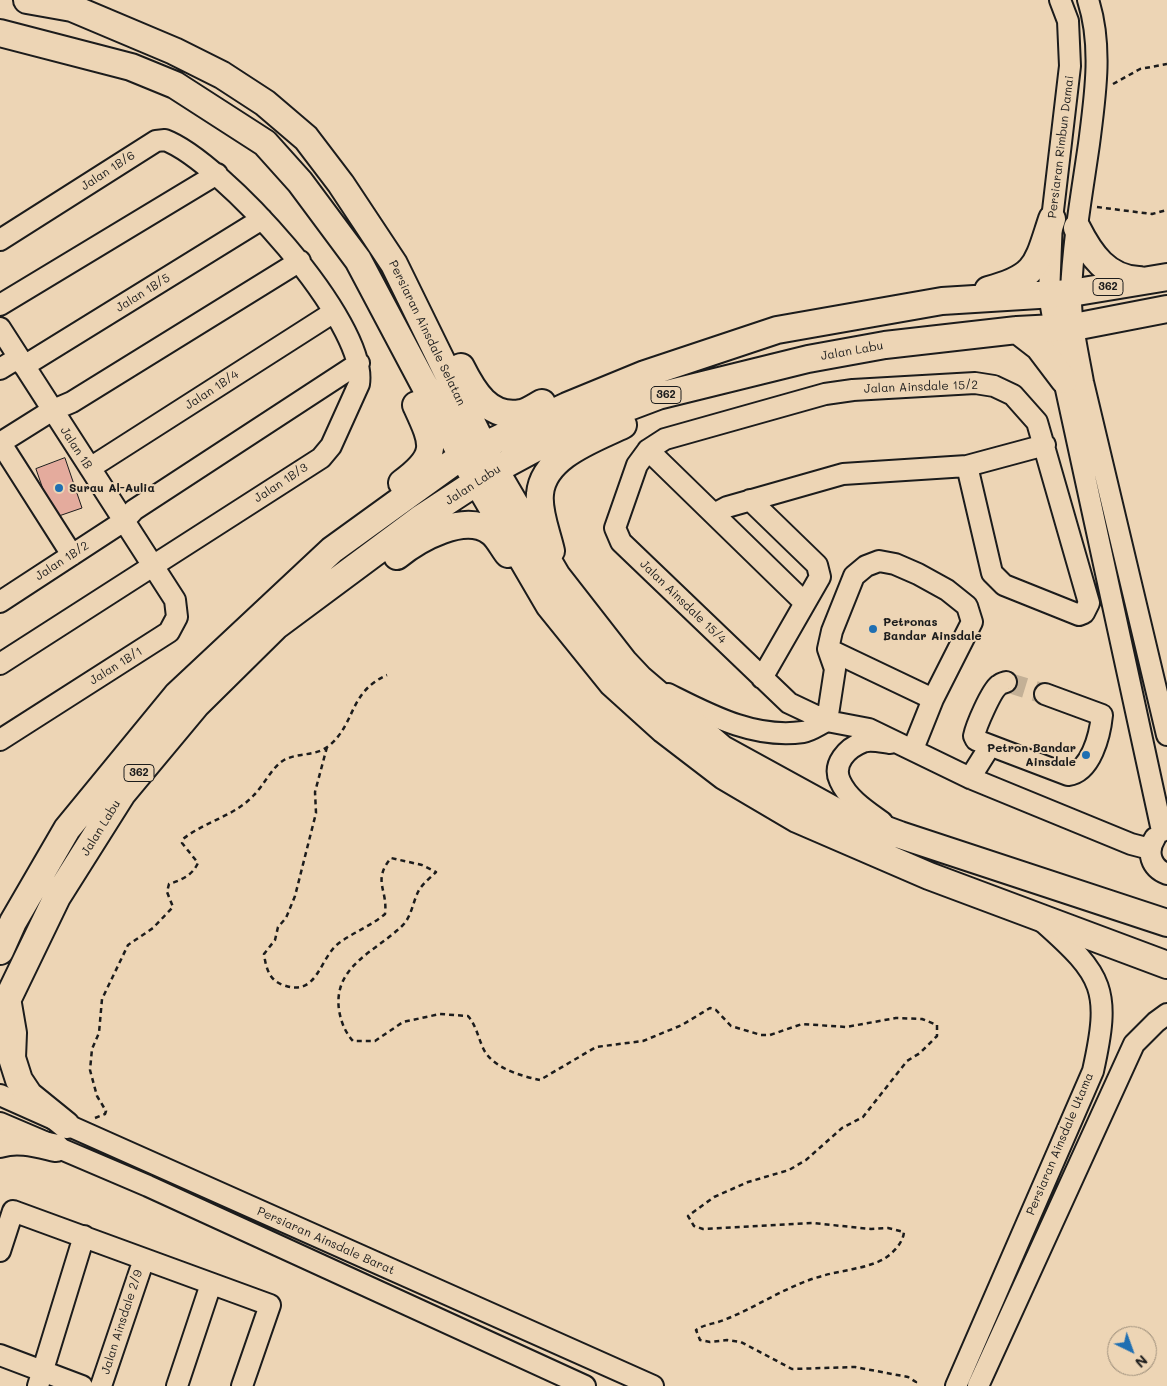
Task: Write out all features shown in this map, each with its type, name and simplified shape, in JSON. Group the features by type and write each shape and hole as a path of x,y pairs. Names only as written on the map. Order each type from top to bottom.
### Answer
{"main road":[{"name":"Persiaran Ainsdale Selatan","path":"27,0 72,8 174,51 222,75 265,103 306,138 341,184 394,264 472,451"},
{"name":"Persiaran Ainsdale Selatan","path":"0,33 131,67 175,85 265,143 300,182 358,260 379,301 472,451"},
{"path":"1079,216 1085,245 1106,269 1117,276 1157,279"},
{"path":"942,301 1014,283 1028,274 1038,260 1052,219"},
{"name":"Jalan Labu","path":"4,1007 58,897 122,794 197,704 276,626 315,582 332,550 472,451 566,406 645,374 777,330 942,301 1060,294 1157,279"},
{"path":"406,289 429,313 444,335 474,392 489,407 502,412 521,414 571,389 613,375 645,374"},
{"path":"379,301 401,373 431,436 430,452 419,470 326,544 315,582 367,580 412,544 445,528 469,525 491,532 584,613 640,679 722,749 835,811 900,835 1167,924"},
{"name":"Jalan Labu","path":"0,951 13,922 67,830 177,695 315,582 420,519 486,476 573,428 658,396 808,359 885,345 1017,330 1065,327 1167,309"},
{"path":"1017,330 1039,347 1064,380"},
{"path":"658,396 633,420 562,457 545,477 540,494 549,605 612,683 664,730 724,776 797,819 929,876 1035,914 1167,965"},
{"path":"472,451 548,582"},
{"path":"4,1007 13,1033 12,1058 19,1080 29,1095 70,1130"},
{"path":"0,1144 7,1141 27,1142 70,1130"}],"street":[{"name":"Persiaran Rimbun Damai","path":"1060,0 1068,21 1070,66 1052,219 1060,294"},
{"path":"1088,0 1093,15 1096,93 1079,216 1060,294 1065,327 1082,382 1167,735"},
{"name":"Jalan 1B/6","path":"0,240 156,141 172,143 217,174 300,261 334,312 359,363"},
{"path":"0,305 217,174"},
{"name":"Jalan 1B/5","path":"0,370 21,362 262,219"},
{"path":"72,555 0,443 52,411 72,402 300,261"},
{"name":"Jalan 1B/4","path":"90,468 334,312"},
{"path":"1065,327 1064,380 1135,712 1164,830 1156,836 1150,849 1153,864 1167,874"},
{"name":"Jalan 1B","path":"0,328 154,566"},
{"name":"Jalan 1B/2","path":"0,602 124,521 134,510 359,363"},
{"name":"Jalan 1B/3","path":"0,664 321,458 332,446 359,384 359,363"},
{"name":"Jalan Ainsdale 15/2","path":"648,450 665,439 825,394 853,390 975,383 994,386 1013,395 1037,422 1090,603 1084,613 1079,615 1004,585 997,580 992,573 967,466"},
{"path":"714,514 727,507 843,474 967,466 1045,445"},
{"path":"648,450 805,603"},
{"name":"Jalan Ainsdale 15/4","path":"648,450 637,464 615,528 616,535 621,542 789,703 827,720 869,729 970,778 1132,844 1150,849"},
{"path":"750,500 817,565 820,577 762,678"},
{"path":"640,679 712,716 738,726 772,733 805,732 827,720 835,669 828,649 832,631 854,576 866,566 879,561 895,564 947,590 967,606 972,622 933,699 905,746 864,741 847,751 838,766 839,780 857,804 900,835"},
{"path":"1079,568 1104,562"},
{"name":"Jalan 1B/1","path":"0,740 169,632 177,617 175,600 154,566"},
{"path":"828,649 933,699"},
{"path":"1006,682 999,684 995,691 976,728 974,736 976,740 1068,775 1075,774 1082,767 1096,743 1102,715"},
{"path":"1045,694 1102,715 1135,712"},
{"path":"970,778 990,746"},
{"name":"Persiaran Ainsdale Utama","path":"956,1386 1093,1070 1102,1029 1101,994 1091,969 1070,946 1035,914"},
{"name":"Persiaran Ainsdale Utama","path":"978,1386 1134,1044 1167,1014"},
{"name":"Persiaran Ainsdale Barat","path":"0,1095 70,1130 653,1386"},
{"name":"Persiaran Ainsdale Barat","path":"0,1123 70,1130 148,1186 585,1386"},
{"path":"0,1251 13,1211 270,1305 242,1386"},
{"path":"40,1379 84,1236"},
{"name":"Jalan Ainsdale 2/9","path":"101,1386 144,1259"},
{"path":"177,1386 211,1284"},
{"path":"944,1386 984,1322"},
{"path":"993,1386 1005,1325"},
{"path":"0,1355 40,1379 82,1386"}],"path":[{"path":"1096,93 1140,69 1167,64"},
{"path":"1079,216 1152,214 1167,210"},
{"path":"70,1130 100,1117 106,1111 97,1096 90,1070 92,1049 99,1033 102,999 128,945 152,928 173,906 167,892 169,884 183,879 198,863 182,843 183,839 253,797 284,760 312,754 327,747 342,731 358,698 376,680 387,675"},
{"path":"327,747 315,792 316,813 295,896 286,918 278,928 275,940 264,954 269,976 276,983 295,988 312,981 335,947 385,914 386,905 380,878 382,868 391,858 415,863 436,872 419,890 403,925 355,965 341,981 337,998 340,1015 347,1034 353,1041 375,1041 403,1022 440,1014 468,1016 474,1023 484,1051 502,1067 522,1076 540,1080 596,1047 643,1041 682,1026 710,1008 716,1010 731,1026 762,1035 770,1035 802,1024 846,1027 896,1018 922,1020 937,1025 937,1036 907,1061 863,1117 842,1128 806,1160 789,1170 748,1182 714,1197 688,1216 694,1226 703,1229 812,1223 871,1230 888,1228 904,1232 903,1239 886,1258 874,1263 808,1280 722,1321 704,1325 696,1330 700,1340 710,1342 726,1340 741,1342 792,1369 855,1367 908,1377 916,1382 914,1386"}],"building":[{"name":"Surau Al-Aulia","path":"65,458 82,508 53,518 36,469"}],"tunnel":[{"path":"1006,682 1045,694"}],"place":[{"name":"Surau Al-Aulia","path":"59,488"},
{"name":"Petronas Bandar Ainsdale","path":"873,629"},
{"name":"Petron Bandar Ainsdale","path":"1086,755"}]}
